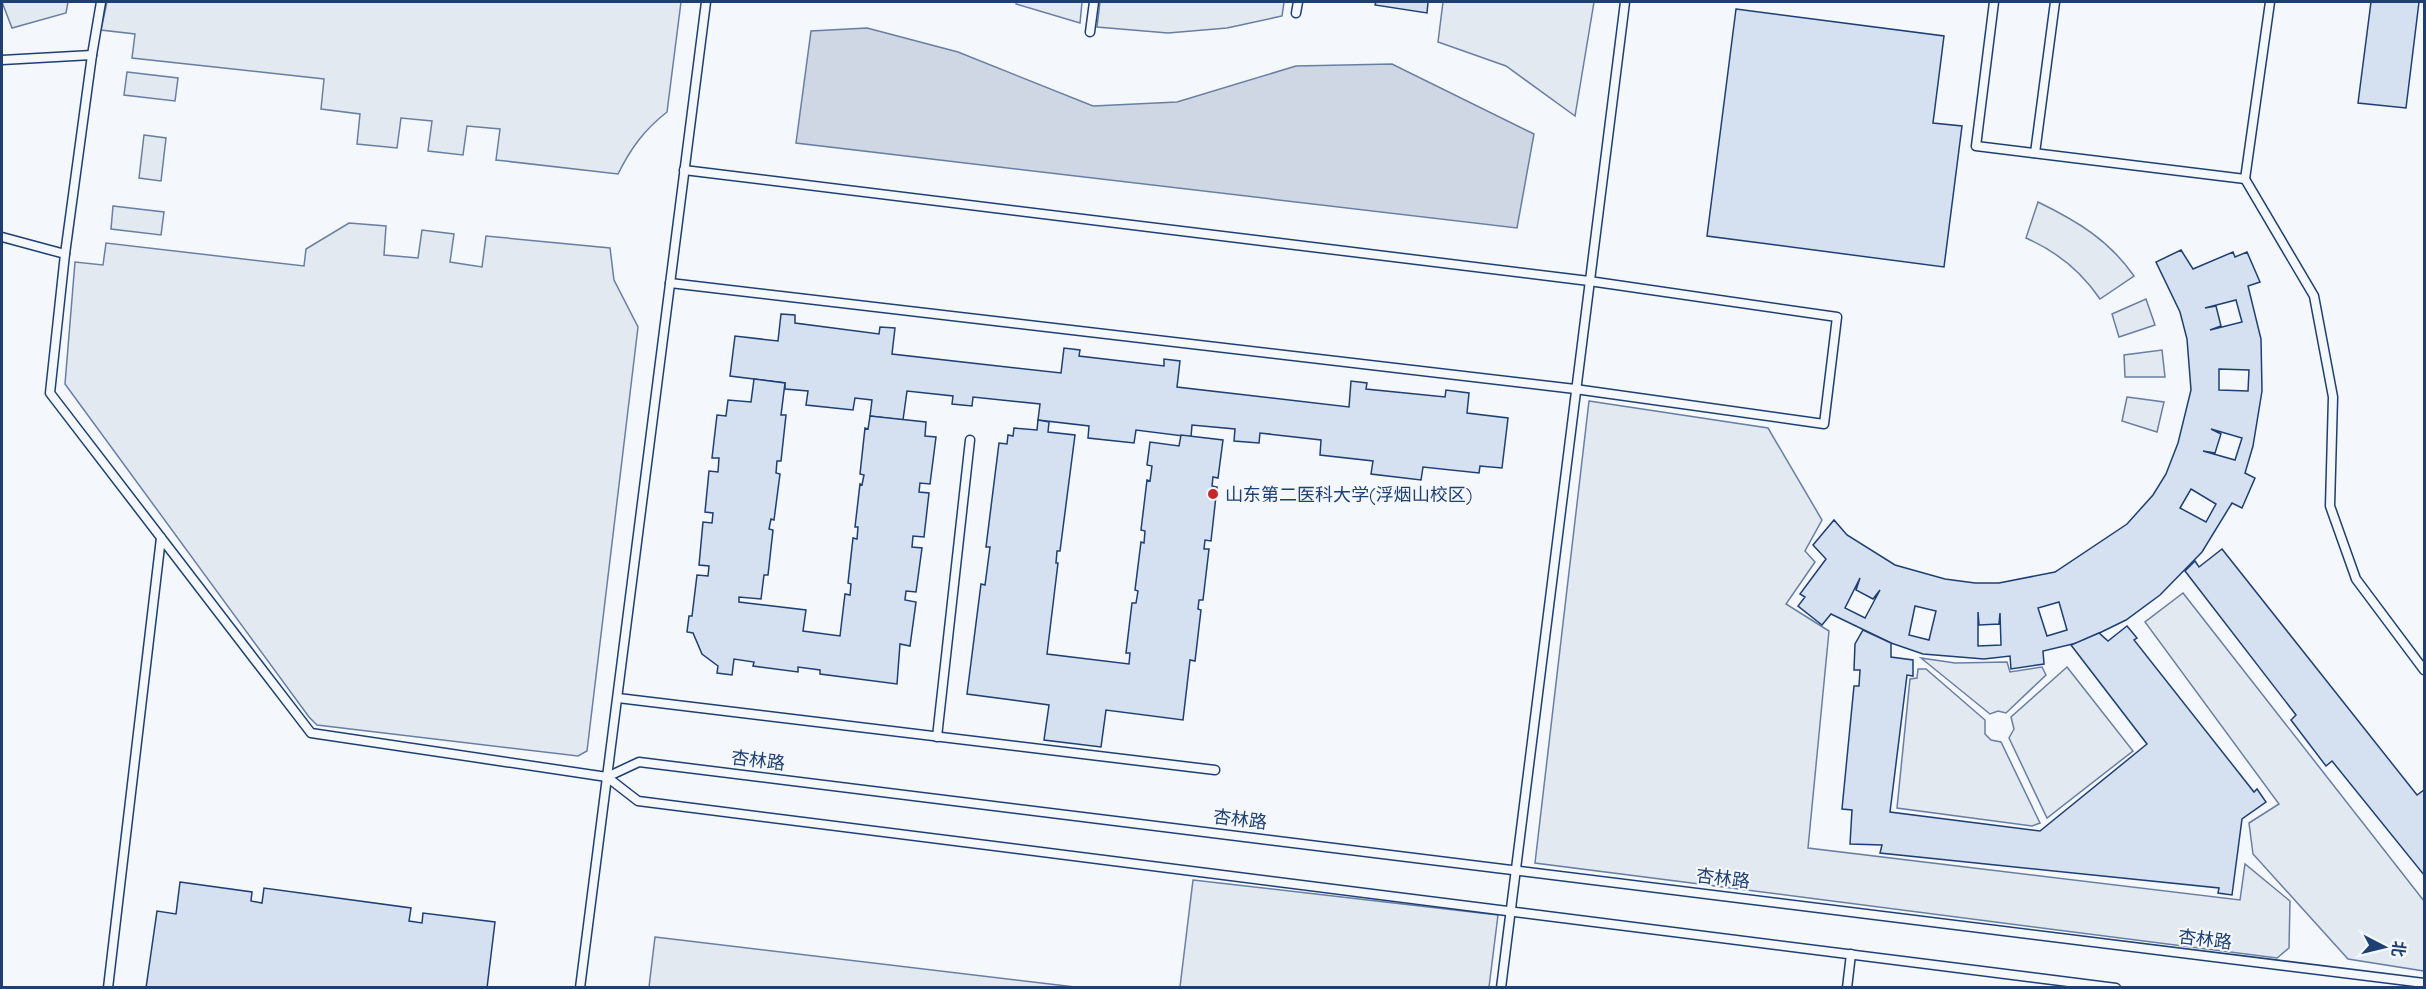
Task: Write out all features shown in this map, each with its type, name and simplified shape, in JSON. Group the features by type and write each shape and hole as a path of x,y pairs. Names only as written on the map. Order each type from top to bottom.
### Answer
{"lane":[{"path":"101,2 65,254 50,393 311,733 607,777 638,801 2116,987"},
{"path":"580,987 705,2"},
{"path":"1090,32 1094,2"},
{"path":"1296,13 1298,2"},
{"path":"1502,987 1625,2"},
{"path":"1994,2 1976,146 2246,179"},
{"path":"2035,153 2055,2"},
{"path":"2270,2 2246,179 2314,296 2333,397 2331,506 2356,579 2424,670"},
{"path":"2,60 92,55"},
{"path":"670,283 1575,389 1824,424 1837,317 1589,281 684,170"},
{"path":"2,237 65,254"},
{"path":"937,737 970,440"},
{"path":"108,987 161,538"},
{"path":"618,698 1215,770"},
{"name":"杏林路","path":"607,777 639,762 2424,983"},
{"path":"1847,987 1851,954"}],"shaded area":[{"path":"2,2 68,2 66,13 12,28"},
{"path":"107,2 681,2 667,112 639,140 618,174 496,160 500,129 467,126 463,155 428,151 432,121 401,118 397,148 357,144 360,114 321,109 324,79 132,58 135,34 101,30"},
{"path":"1016,2 1082,2 1080,23 1016,4"},
{"path":"1100,2 1284,2 1282,16 1227,28 1168,33 1097,27"},
{"path":"1443,2 1594,2 1575,116 1506,66 1438,42"},
{"path":"867,28 958,52 1093,106 1177,102 1296,66 1392,64 1534,134 1517,228 796,143 811,31"},
{"path":"127,72 178,78 175,101 124,95"},
{"path":"144,135 166,138 161,181 139,178"},
{"path":"2038,202 2066,217 2103,242 2134,276 2100,299 2068,263 2048,249 2026,238"},
{"path":"113,206 164,212 161,235 111,229"},
{"path":"349,223 386,226 384,255 418,258 422,230 454,234 450,262 482,267 486,236 610,248 614,280 638,327 587,751 578,756 317,725 65,384 75,262 103,265 106,243 304,266 306,249"},
{"path":"2146,299 2155,325 2119,337 2112,314"},
{"path":"2162,350 2165,377 2125,377 2124,355"},
{"path":"2127,397 2164,402 2157,432 2122,421"},
{"path":"1589,401 1768,428 1822,520 1805,551 1815,562 1786,604 1829,631 1808,848 2240,900 2245,864 2290,901 2289,948 2277,958 1535,863"},
{"path":"2183,593 2424,901 2424,971 2348,959 2253,854 2249,823 2279,804 2145,622"},
{"path":"1921,658 1955,663 2007,662 2010,672 2042,667 2046,675 2006,713 1998,711 1990,714"},
{"path":"2067,667 2133,751 2047,818 2009,738 2014,729 2011,717"},
{"path":"1918,669 1926,669 1985,720 1985,734 1991,740 2001,742 2040,823 2032,826 1897,808 1910,679 1917,678"},
{"path":"1193,880 1498,915 1489,987 1180,987"},
{"path":"655,937 1075,987 649,987"}],"building":[{"path":"1376,2 1428,2 1427,13 1375,5"},
{"path":"2371,2 2419,2 2406,108 2358,103"},
{"path":"1736,9 1944,36 1933,123 1962,126 1944,267 1707,236"},
{"path":"2181,250 2193,269 2233,252 2235,257 2247,252 2260,282 2248,286 2261,339 2262,391 2253,446 2245,473 2255,478 2242,508 2232,503 2202,552 2160,595 2126,620 2081,642 2043,651 2044,664 2011,669 2010,656 1984,659 1923,654 1891,643 1831,614 1822,625 1798,606 1805,597 1800,594 1826,559 1813,545 1834,520 1847,535 1895,565 1945,579 1975,583 1999,583 2055,572 2127,524 2153,495 2166,474 2178,443 2191,390 2187,339 2180,312 2156,262","holes":["2236,300 2242,322 2210,330 2221,326 2216,306 2205,308","2219,369 2249,370 2248,391 2219,390","2211,429 2242,438 2235,460 2203,451 2215,453 2221,434","2191,489 2216,504 2206,522 2180,508","1860,578 1856,590 1873,599 1880,590 1865,618 1845,608","2059,602 2067,630 2047,636 2038,608","1915,606 1936,611 1929,640 1909,635","1978,612 1979,625 1999,624 2000,613 2001,645 1978,646"]},
{"path":"781,314 795,315 795,323 879,334 880,327 895,328 892,354 1061,373 1064,348 1080,350 1079,356 1164,366 1164,359 1180,361 1177,387 1349,407 1351,381 1367,383 1366,389 1445,397 1446,390 1469,393 1467,413 1508,418 1502,468 1480,466 1479,473 1423,467 1421,480 1371,474 1373,461 1320,455 1321,440 1260,433 1259,443 1234,441 1235,429 1192,425 1191,437 1136,430 1134,443 1088,438 1089,426 1038,420 1040,404 973,397 972,406 952,404 953,396 907,391 903,420 870,416 872,400 855,398 853,410 806,405 808,391 785,389 785,383 730,376 735,336 778,341"},
{"path":"754,379 785,383 781,415 786,415 781,461 777,461 776,473 780,474 774,520 771,519 769,529 773,530 768,575 764,575 761,599 739,597 739,602 806,610 803,631 840,636 845,594 850,595 851,584 848,583 853,538 857,539 858,527 855,527 860,484 862,485 864,475 860,474 865,428 868,429 870,416 926,422 925,436 936,437 930,484 920,483 919,492 929,493 924,537 913,536 912,547 922,548 916,592 906,591 905,600 916,602 910,646 900,644 897,684 820,674 820,670 798,667 798,672 753,666 754,662 734,659 732,675 717,673 718,666 702,654 693,633 687,632 689,616 692,616 697,575 708,576 709,566 699,565 703,522 712,523 713,513 705,512 709,471 718,472 719,458 712,458 717,415 726,416 728,400 751,402"},
{"path":"1038,420 1049,422 1048,432 1075,435 1060,551 1057,551 1056,563 1058,563 1047,654 1129,664 1130,653 1126,653 1132,603 1136,603 1138,591 1135,590 1141,542 1144,543 1145,531 1141,530 1147,480 1150,481 1152,466 1147,465 1150,442 1179,446 1181,435 1223,440 1218,478 1213,477 1212,486 1217,487 1211,541 1205,540 1204,549 1209,549 1203,600 1199,600 1198,609 1201,610 1195,661 1190,660 1183,720 1106,710 1101,747 1044,740 1049,705 967,694 981,584 985,585 990,547 986,547 999,443 1007,444 1008,435 1013,436 1014,428 1037,430"},
{"path":"2222,549 2417,795 2424,790 2424,875 2332,761 2326,766 2291,720 2296,715 2185,571 2195,561 2199,567"},
{"path":"2127,626 2137,638 2134,640 2254,792 2257,789 2266,802 2242,819 2232,895 2218,893 2219,888 1880,853 1882,845 1850,844 1852,810 1842,809 1854,686 1859,686 1860,670 1854,670 1855,644 1863,630 1891,643 1891,657 1913,660 1913,676 1907,675 1890,812 2040,831 2147,744 2071,645 2099,633 2108,641"},
{"path":"180,882 252,892 251,901 262,903 264,888 411,908 409,921 422,923 423,913 495,922 487,988 146,988 157,911 176,914"}],"place":[{"name":"山东第二医科大学(浮烟山校区)","path":"1213,494"}]}
